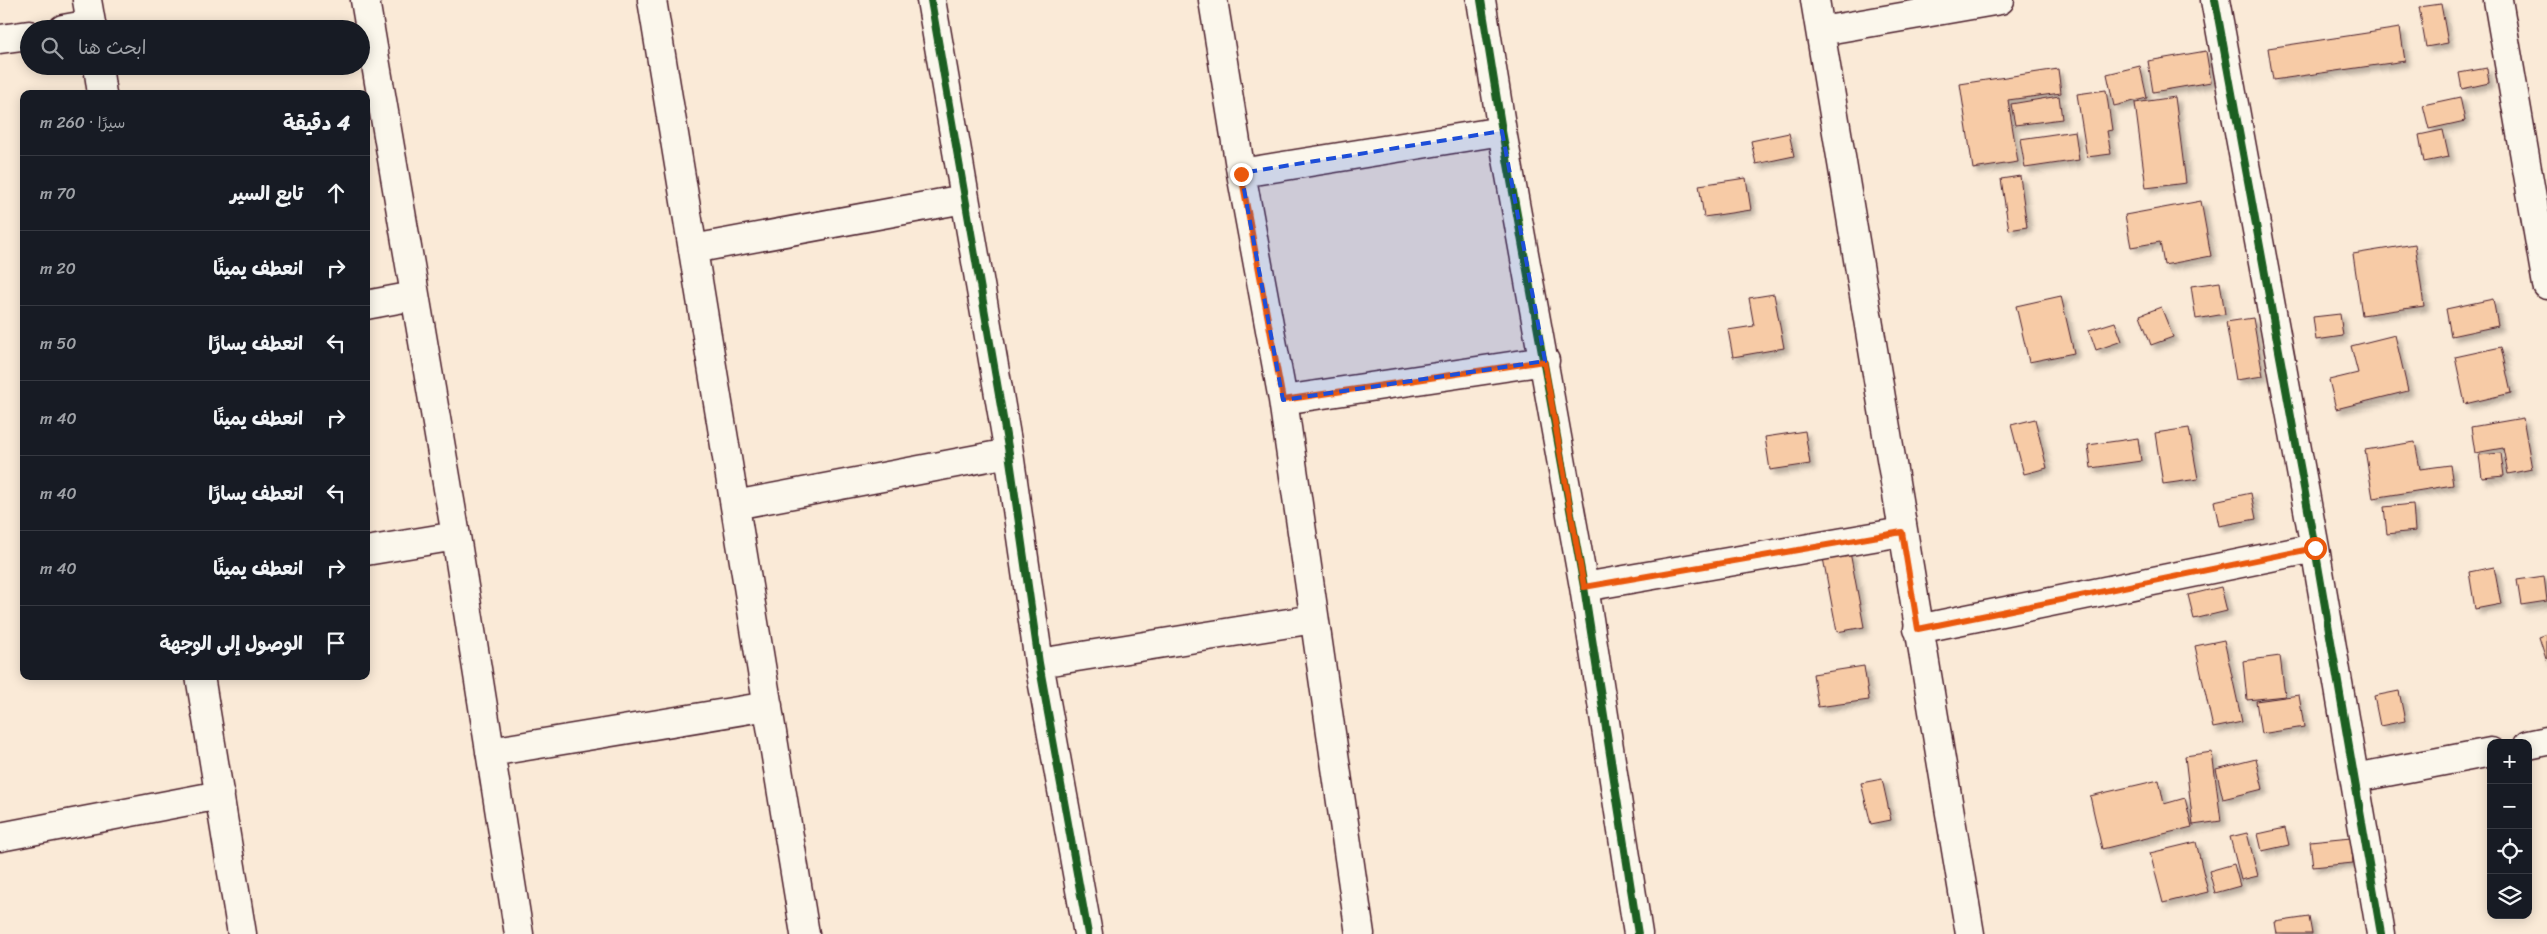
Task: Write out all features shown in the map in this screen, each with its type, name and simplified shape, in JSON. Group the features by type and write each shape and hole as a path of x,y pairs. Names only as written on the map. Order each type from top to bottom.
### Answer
{"street":[{"path":"364,0 367,20"},
{"path":"652,0 805,934"},
{"path":"931,0 1009,453 1039,663 1088,934"},
{"path":"1212,0 1241,174 1283,400 1360,934"},
{"path":"1481,0 1502,131 1584,587 1638,934"},
{"path":"1815,0 1970,934"},
{"path":"1821,31 2000,0"},
{"path":"2215,0 2315,548 2381,934"},
{"path":"2498,0 2547,285"},
{"path":"0,40 20,36"},
{"path":"370,36 456,536 520,934"},
{"path":"99,75 101,90"},
{"path":"1241,174 1502,131"},
{"path":"692,249 964,199"},
{"path":"370,304 414,296"},
{"path":"1283,400 1544,361"},
{"path":"735,505 1009,453"},
{"path":"1584,587 1902,532"},
{"path":"370,550 456,536"},
{"path":"1918,629 2315,548"},
{"path":"1039,663 1314,619"},
{"path":"201,680 242,934"},
{"path":"490,752 768,706"},
{"path":"2532,744 2547,741"},
{"path":"2355,778 2487,753"},
{"path":"0,837 220,795"}],"highlighted area":[{"path":"1502,131 1545,361 1283,400 1241,173"}],"building":[{"path":"2441,4 2448,43 2426,47 2419,7"},
{"path":"2400,28 2405,61 2273,80 2268,48"},
{"path":"2206,51 2211,82 2153,92 2148,61"},
{"path":"2140,66 2147,98 2114,106 2107,74"},
{"path":"2487,68 2489,83 2462,89 2459,73"},
{"path":"2058,69 2061,93 2008,100 2018,162 1973,169 1960,84"},
{"path":"2106,90 2112,130 2107,131 2111,154 2087,157 2077,94"},
{"path":"2059,96 2062,119 2015,125 2011,104"},
{"path":"2175,97 2186,183 2146,188 2135,103"},
{"path":"2460,97 2465,121 2429,129 2423,105"},
{"path":"2443,130 2449,157 2424,162 2419,135"},
{"path":"2075,131 2079,160 2025,168 2020,139"},
{"path":"1789,133 1794,156 1756,164 1751,141"},
{"path":"2020,176 2027,227 2009,230 2001,179"},
{"path":"1746,178 1751,210 1704,217 1699,185"},
{"path":"2201,201 2211,256 2164,265 2160,242 2131,247 2125,215"},
{"path":"2415,244 2424,306 2362,315 2353,254"},
{"path":"2220,282 2225,314 2196,319 2191,286"},
{"path":"1774,294 1784,348 1733,357 1728,330 1754,326 1749,298"},
{"path":"2061,296 2074,353 2029,362 2016,306"},
{"path":"2493,299 2498,326 2451,336 2446,309"},
{"path":"2161,307 2173,337 2151,345 2140,315"},
{"path":"2340,314 2343,336 2316,340 2313,317"},
{"path":"2253,318 2263,376 2236,380 2226,322"},
{"path":"2115,322 2122,341 2096,350 2089,330"},
{"path":"2395,335 2408,391 2336,409 2329,380 2358,373 2351,346"},
{"path":"2501,347 2511,393 2465,404 2455,357"},
{"path":"2523,418 2532,469 2508,474 2503,448 2475,453 2471,427"},
{"path":"2035,419 2047,468 2024,474 2011,425"},
{"path":"2189,428 2198,479 2163,484 2155,433"},
{"path":"1805,431 1810,464 1770,470 1765,437"},
{"path":"2138,438 2141,461 2091,468 2088,445"},
{"path":"2415,442 2420,469 2450,465 2453,485 2373,498 2365,450"},
{"path":"2501,453 2504,476 2482,478 2479,455"},
{"path":"2251,493 2256,519 2219,526 2214,501"},
{"path":"2413,504 2415,531 2387,534 2384,507"},
{"path":"1850,552 1864,627 1837,632 1823,558"},
{"path":"2494,567 2501,604 2475,609 2469,572"},
{"path":"2544,576 2547,601 2521,605 2517,580"},
{"path":"2221,587 2227,611 2194,619 2188,595"},
{"path":"2547,634 2547,659 2546,659 2539,637"},
{"path":"2224,640 2242,722 2213,728 2195,646"},
{"path":"2280,656 2285,696 2247,700 2243,661"},
{"path":"1864,666 1869,700 1818,707 1813,674"},
{"path":"2399,691 2405,721 2380,726 2374,696"},
{"path":"2299,695 2304,727 2261,734 2256,701"},
{"path":"2212,752 2221,821 2193,825 2185,756"},
{"path":"2256,759 2263,789 2223,799 2216,769"},
{"path":"1882,779 1891,820 1871,824 1861,783"},
{"path":"2159,780 2164,804 2185,798 2192,827 2102,849 2090,796"},
{"path":"2285,828 2289,845 2262,851 2258,834"},
{"path":"2247,833 2258,876 2241,880 2230,837"},
{"path":"2351,837 2353,863 2313,867 2310,841"},
{"path":"2196,842 2208,892 2163,903 2150,853"},
{"path":"2234,864 2240,886 2215,893 2209,871"},
{"path":"2309,917 2312,934 2277,934 2275,922"}],"cycle path":[{"path":"931,0 1009,453 1039,663 1088,934"},
{"path":"1481,0 1502,131 1584,587 1638,934"},
{"path":"2215,0 2315,548 2381,934"}],"route":[{"path":"1241,174 1283,400 1544,361 1584,587 1730,560 1902,532 1918,629 2315,548"}]}
